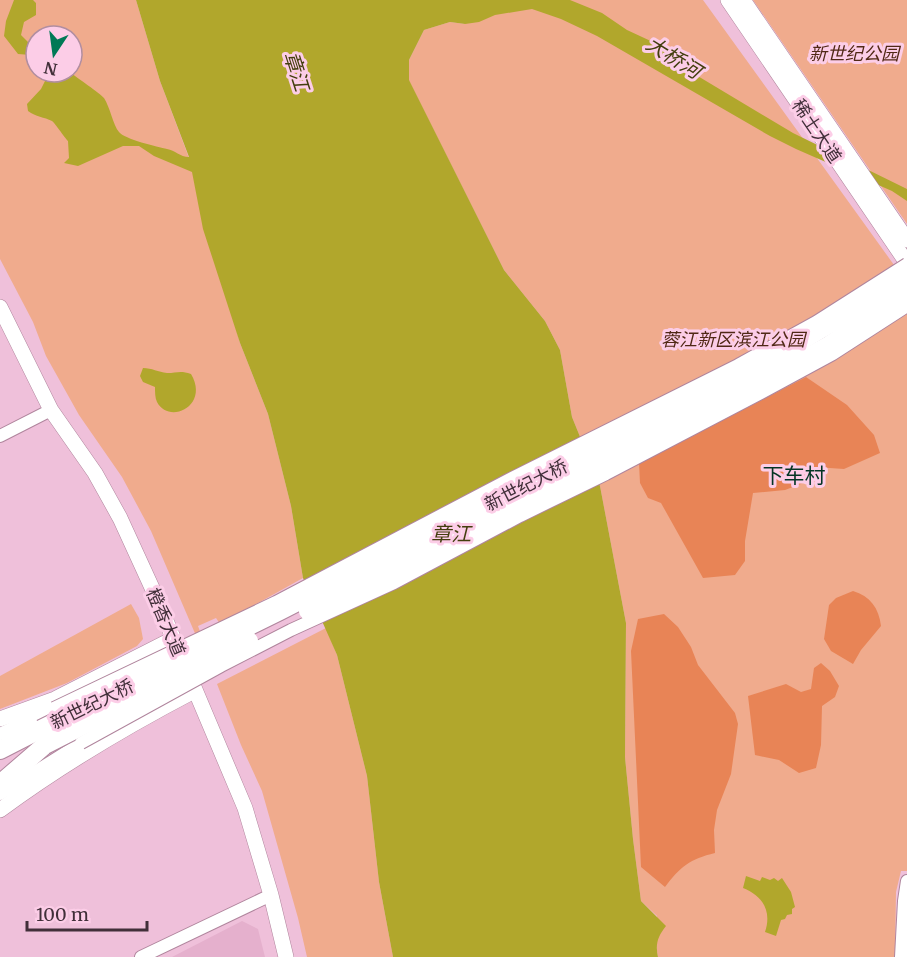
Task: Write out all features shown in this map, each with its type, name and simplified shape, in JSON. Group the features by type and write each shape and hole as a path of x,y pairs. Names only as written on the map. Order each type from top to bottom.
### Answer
{"highway":[{"name":"新世纪大桥","path":"43,737 280,612 749,372 907,276"},
{"name":"新世纪大桥","path":"43,737 757,385 830,345 907,294"},
{"path":"0,742 43,737"},
{"path":"0,749 43,737"},
{"path":"0,768 43,737"},
{"path":"0,784 43,737"}],"main road":[{"name":"稀土大道","path":"728,0 907,263"},
{"name":"稀土大道","path":"743,0 800,87 907,240"},
{"name":"橙香大道","path":"0,307 7,332 46,412 110,516 169,641 236,811 286,957"},
{"path":"0,719 55,699 169,641"},
{"path":"0,810 64,765 174,700 190,693"},
{"name":"橙香大道","path":"266,896 276,957"}],"street":[{"path":"0,734 276,602 508,480 738,365 816,322 907,263"},
{"path":"0,300 7,332"},
{"path":"0,794 81,743 221,666 291,630 394,583 761,393 833,354 907,306"},
{"path":"0,436 46,412"},
{"path":"901,957 907,880"},
{"path":"141,957 266,896"}],"shaded area":[{"path":"806,377 847,405 874,435 880,453 844,469 815,467 806,482 785,490 753,493 745,541 745,561 735,575 703,578 661,503 648,498 640,483 639,463"},
{"path":"853,591 864,596 873,604 881,626 861,650 853,664 831,651 824,639 829,605 836,598"},
{"path":"664,614 678,627 691,647 698,665 735,713 738,724 731,774 717,810 714,830 715,853 686,865 665,887 641,867 631,651 638,619"},
{"path":"821,663 830,671 839,686 835,697 822,706 821,745 816,768 799,773 779,760 755,755 748,696 786,684 801,692 811,689 814,668"},
{"path":"242,921 258,929 265,957 172,957"}],"green space":[{"path":"0,0 136,0 160,81 189,158 240,343 268,414 291,506 303,578 220,624 216,618 198,626 202,637 197,638 151,531 122,477 79,415 46,356 33,322 0,259"},
{"name":"蓉江新区滨江公园","path":"480,0 703,0 907,283 907,871 901,871 896,892 895,957 658,957 657,916 641,901 633,839 625,757 626,623 600,486 572,417 560,350 545,321 504,270 408,79 409,60 424,30 450,22 465,24"},
{"name":"新世纪公园","path":"753,0 907,0 907,224"},
{"path":"131,604 139,618 143,639 137,646 67,683 0,709 0,676"},
{"path":"326,628 337,655 367,776 379,882 393,957 307,957 262,791 217,684"}],"water":[{"path":"14,0 33,0 36,3 36,15 24,22 21,35 24,38 24,54 18,54 4,36 6,21"},
{"name":"章江","path":"136,0 570,0 602,13 627,30 655,43 676,63 793,133 907,189 907,201 892,191 770,136 597,36 561,19 532,9 495,15 479,22 465,24 450,22 424,30 409,60 409,80 504,270 545,321 560,350 572,417 600,486 626,623 625,757 641,901 666,926 658,940 658,957 393,957 379,882 367,776 337,655 303,578 291,506 268,414 240,343 203,229 192,172 154,156 139,146 123,146 78,166 64,163 69,158 68,141 52,121 28,111 27,104 44,84 84,82 104,98 117,129 122,135 189,157 160,81"},
{"path":"143,368 167,373 191,374 195,385 192,403 186,409 178,412 163,409 156,400 155,387 143,382 140,376"},
{"path":"746,876 760,881 762,877 770,880 774,878 778,881 782,878 791,892 795,907 792,909 792,914 781,920 776,936 765,932 767,917 761,900 743,888"}],"district":[{"name":"下车村","path":"794,475"}],"water label":[{"name":"大桥河","path":"674,57"}]}
